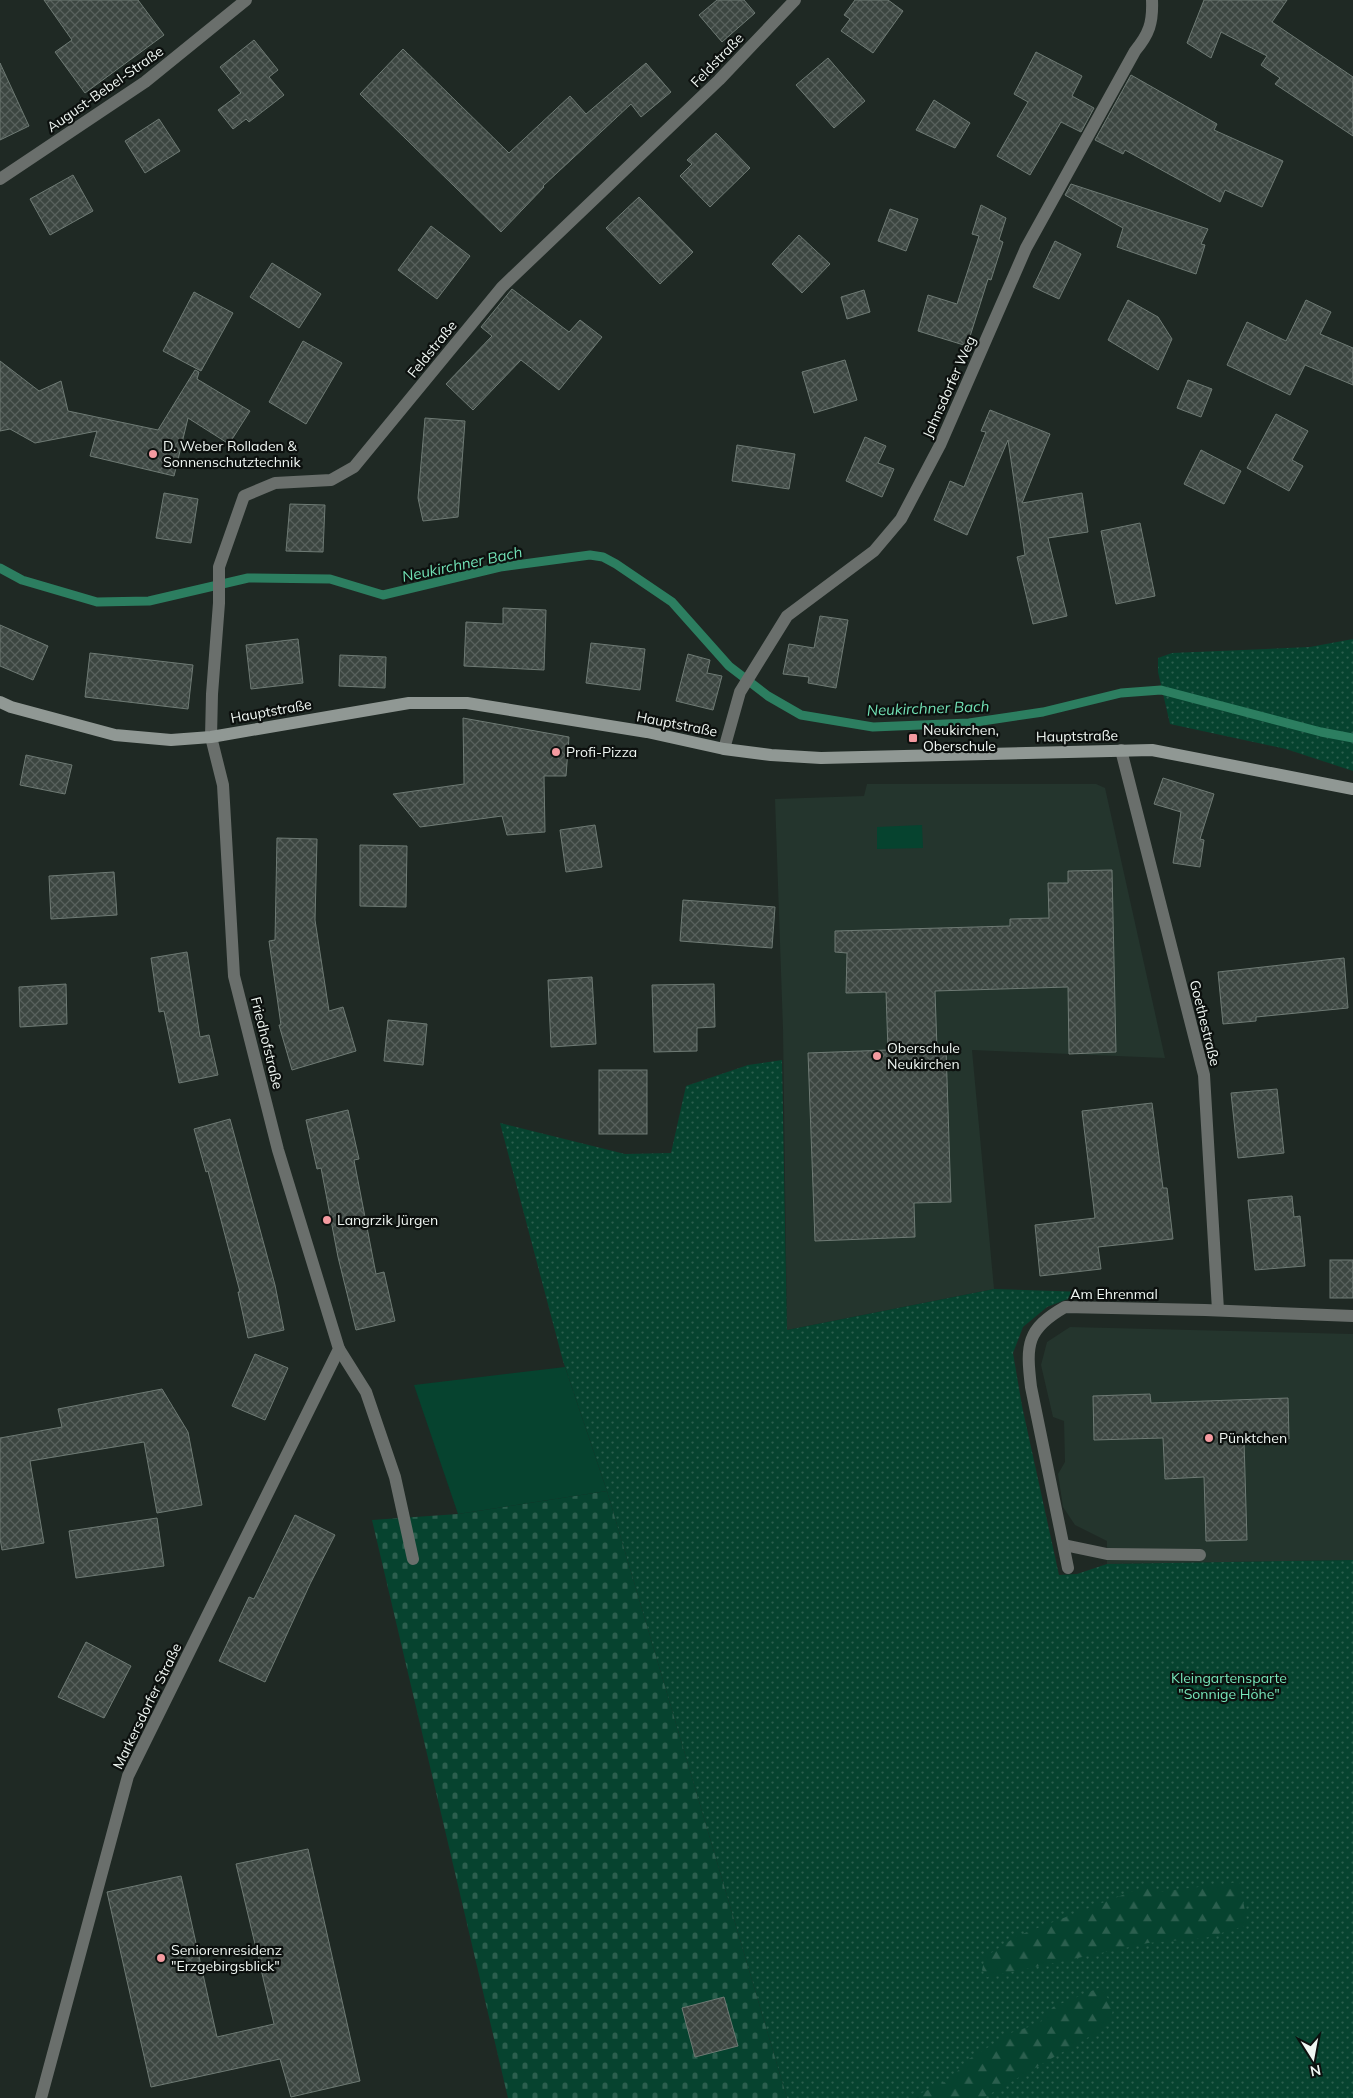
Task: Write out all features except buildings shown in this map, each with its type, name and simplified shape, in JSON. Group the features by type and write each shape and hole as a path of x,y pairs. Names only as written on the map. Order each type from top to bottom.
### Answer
{"main road":[{"name":"Hauptstraße","path":"0,702 11,707 115,735 170,740 211,737 409,703 467,703 647,732 724,748 771,755 822,758 1152,750 1353,789"}],"street":[{"name":"August-Bebel-Straße","path":"0,179 145,82 246,0"},
{"name":"Feldstraße","path":"211,737 212,694 219,603 219,568 244,496 274,483 331,480 354,467 502,287 719,80 795,0"},
{"name":"Jahnsdorfer Weg","path":"724,748 740,692 787,616 874,551 901,519 940,445 1026,248 1134,51 1145,38 1153,18 1152,0"},
{"name":"Friedhofstraße","path":"211,737 223,785 234,976 278,1150 339,1349 366,1392 395,1477 413,1559"},
{"name":"Goethestraße","path":"1121,750 1204,1075 1218,1310"},
{"name":"Am Ehrenmal","path":"1068,1568 1031,1387 1028,1360 1030,1344 1036,1328 1051,1315 1065,1307 1218,1310 1353,1316"},
{"name":"Markersdorfer Straße","path":"41,2098 128,1776 339,1349"},
{"path":"1064,1545 1106,1554 1200,1555"}],"shaded area":[{"name":"Oberschule Neukirchen","path":"867,784 1096,784 1105,788 1165,1058 972,1050 994,1289 787,1330 783,1029 775,799 864,796"},
{"name":"Pünktchen","path":"1070,1327 1353,1334 1353,1560 1107,1564 1107,1541 1075,1525 1063,1507 1058,1474 1065,1462 1064,1421 1053,1417 1041,1365 1047,1342"}],"green space":[{"path":"1353,639 1353,771 1286,749 1170,724 1158,672 1158,658 1172,653 1310,647"},
{"path":"922,825 923,848 877,849 877,827"},
{"name":"Kleingartensparte \"Sonnige Höhe\"","path":"782,1060 787,1330 994,1289 1086,1292 1047,1307 1023,1327 1013,1353 1022,1406 1059,1575 1077,1574 1107,1564 1353,1560 1353,2098 787,2098 607,1491 563,1361 500,1123 625,1154 671,1153 686,1086 748,1065"},
{"path":"565,1367 607,1491 458,1514 414,1385"},
{"path":"607,1491 787,2098 508,2098 372,1520 458,1514"},
{"path":"1239,1882 1248,1925 1205,1938 1148,1943 987,1977 982,1970 985,1957 1017,1936 1151,1884 1158,1892"},
{"path":"1101,1987 1113,2007 1111,2024 983,2098 911,2098 949,2080 969,2059 1013,2032 1038,2024 1053,2007"}],"waterway":[{"name":"Neukirchner Bach","path":"0,568 22,580 97,602 149,601 248,578 330,579 383,595 500,567 590,555 603,557 616,564 672,602 729,666 768,696 801,715 873,727 969,723 1043,712 1121,693 1161,690 1321,732 1353,738"}],"place":[{"name":"D. Weber Rolladen & Sonnenschutztechnik","path":"153,454"},
{"name":"Neukirchen, Oberschule","path":"913,738"},
{"name":"Profi-Pizza","path":"556,752"},
{"name":"Oberschule Neukirchen","path":"877,1056"},
{"name":"Langrzik Jürgen","path":"327,1220"},
{"name":"Pünktchen","path":"1209,1438"},
{"name":"Seniorenresidenz \"Erzgebirgsblick\"","path":"161,1958"}]}
